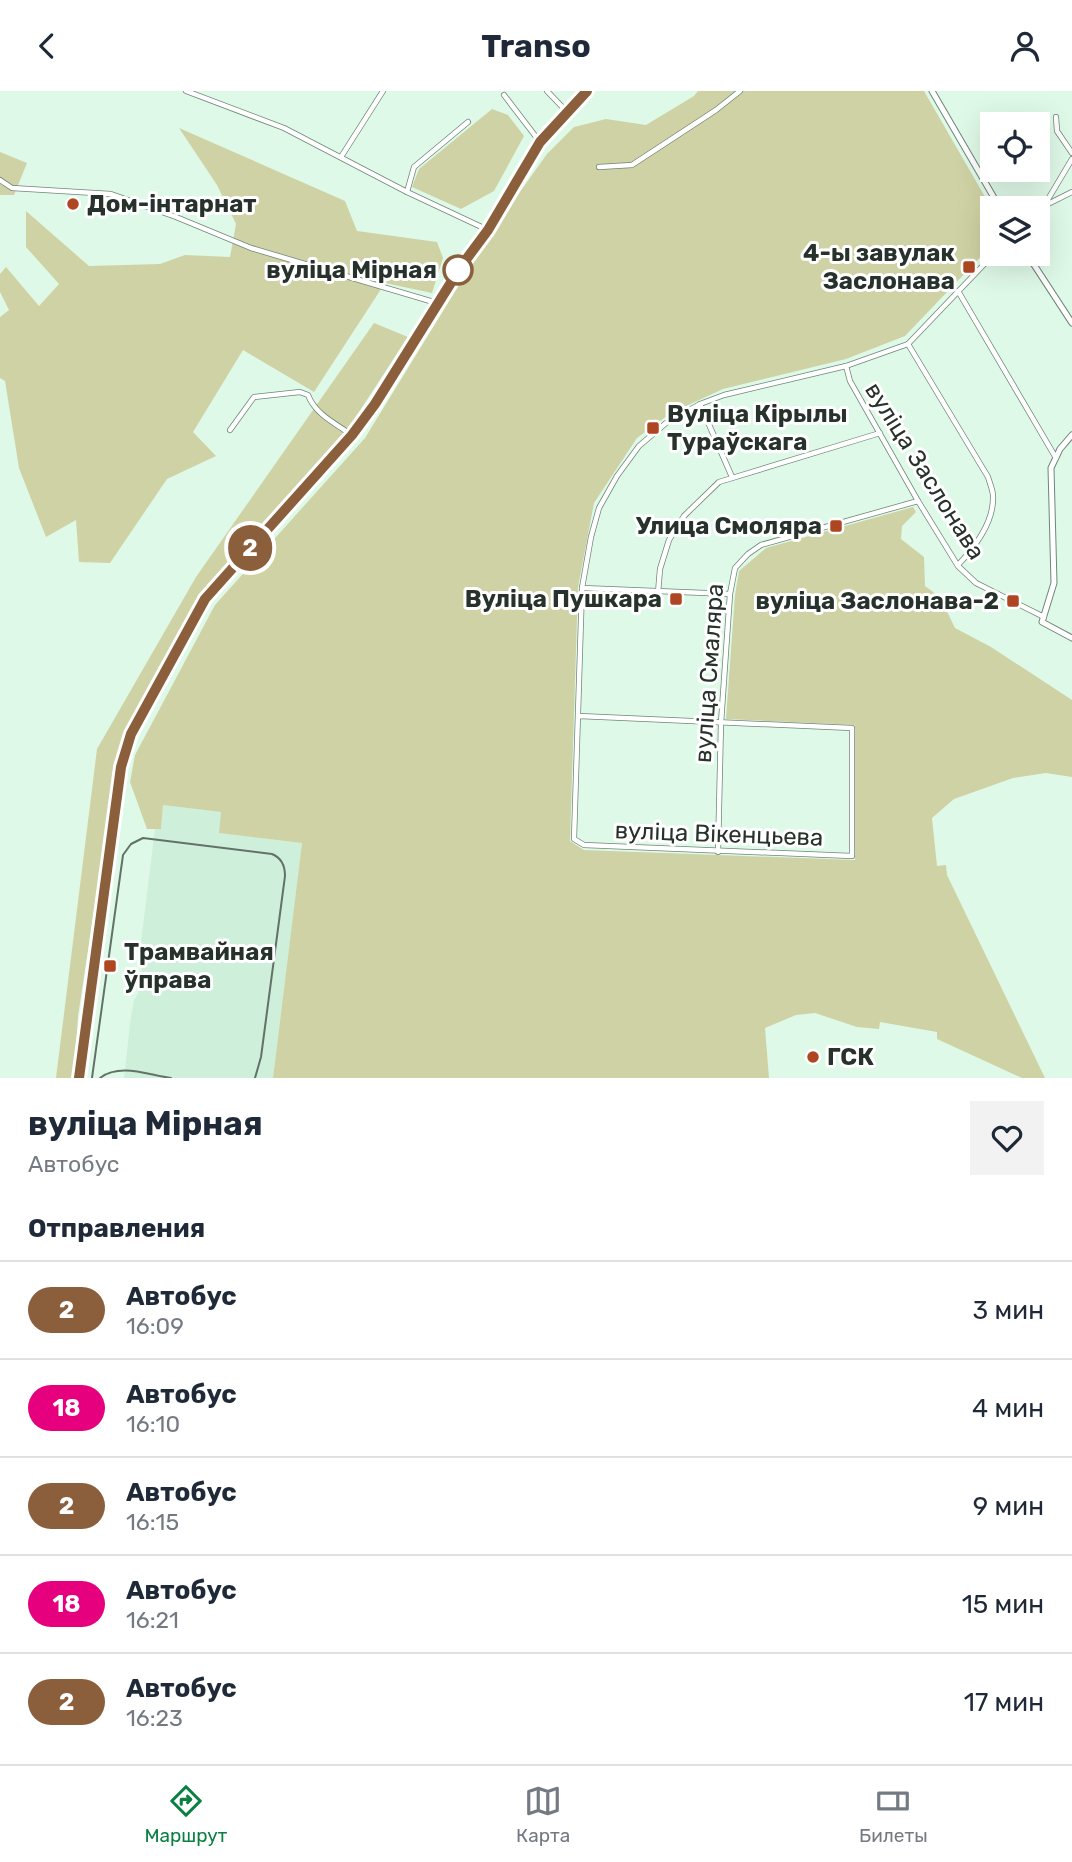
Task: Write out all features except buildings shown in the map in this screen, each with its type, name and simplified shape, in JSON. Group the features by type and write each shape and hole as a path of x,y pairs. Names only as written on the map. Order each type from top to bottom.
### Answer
{"main road":[{"path":"79,1078 121,767 131,734 211,590 352,435 375,404 462,265 488,230 540,142 587,91"}],"street":[{"path":"186,91 284,128 407,193 488,230"},
{"path":"341,157 383,91"},
{"path":"547,91 567,112"},
{"path":"598,167 632,165 716,110 740,91"},
{"path":"932,91 993,196"},
{"path":"503,95 540,142"},
{"path":"1056,117 1057,131 1072,153"},
{"path":"407,193 414,167 468,122"},
{"path":"1050,196 1072,159"},
{"path":"0,180 12,188 111,194 251,248 437,303"},
{"path":"1050,203 1072,192"},
{"name":"вуліца Заслонава","path":"982,266 908,344 846,366 850,381 958,565 976,583 1044,617 1042,622 1072,638"},
{"path":"1035,266 1072,323"},
{"path":"958,291 1056,458"},
{"path":"908,344 988,477 994,498 990,517 973,549 958,565"},
{"path":"721,723 579,716 582,588 599,508 617,476 639,446 666,422 724,395 846,366"},
{"path":"230,430 254,397 300,392 307,395 321,414 352,435"},
{"path":"700,404 732,477"},
{"path":"658,593 660,569 669,540 684,516 719,482 880,433"},
{"path":"1044,617 1054,583 1051,468 1072,435"},
{"name":"вуліца Смаляра","path":"718,852 721,723 730,594 735,568 761,545 918,501"},
{"path":"582,588 730,594"},
{"name":"вуліца Вікенцьева","path":"579,716 574,839 584,845 852,856 852,728 721,723"}],"shaded area":[{"path":"698,91 924,91 985,196 980,196 980,258 905,336 846,359 723,389 671,413 637,438 594,503 578,587 570,841 584,850 855,860 855,725 726,719 735,595 739,571 766,548 913,507 916,512 902,526 901,539 924,557 925,586 940,597 955,628 991,647 1072,700 1072,777 1046,773 1013,778 954,799 932,818 937,866 946,865 947,875 1045,1078 1022,1078 937,1039 937,1032 880,1022 879,1029 857,1027 815,1013 796,1015 765,1028 769,1078 273,1078 302,843 219,833 221,812 163,805 161,829 147,829 130,782 135,755 215,605 365,438 494,228 547,154 574,127 606,119 646,125"},
{"path":"492,109 508,115 524,136 494,191 461,209 412,187 419,169"},
{"path":"179,128 345,201 357,231 437,242 443,258 432,293 385,283 314,392 243,350 193,432 216,456 167,479 110,563 79,562 76,520 46,537 19,468 5,381 0,378 0,317 9,310 0,292 0,274 6,267 39,306 59,284 26,247 26,211 89,266 160,264 185,255 230,257 236,224 217,185"},
{"path":"0,152 27,163 14,195 0,195"},
{"path":"374,323 408,337 342,438 207,586 123,740 116,767 78,1016 74,1078 56,1078 97,749 196,577"},
{"path":"163,805 221,812 220,833 302,843 273,1078 124,1078 131,1016 138,994 144,955 140,950 155,829 161,829"}],"tram line":[{"path":"92,1078 123,855 131,844 143,838 272,854 282,863 285,876 261,1057 255,1078"},
{"path":"100,1078 116,1071 171,1078"}],"bus line":[{"name":"2","path":"79,1078 121,767 131,734 211,590 352,435 375,404 462,265 488,230 540,142 587,91"}],"place":[{"name":"Дом-інтарнат","path":"73,204"},
{"name":"4-ы завулак Заслонава","path":"969,267"},
{"name":"вуліца Мірная","path":"458,270"},
{"name":"Вуліца Кірылы Тураўскага","path":"653,428"},
{"name":"Улица Смоляра","path":"836,526"},
{"name":"Вуліца Пушкара","path":"676,599"},
{"name":"вуліца Заслонава-2","path":"1013,601"},
{"name":"Трамвайная ўправа","path":"110,966"},
{"name":"ГСК","path":"813,1057"}]}
